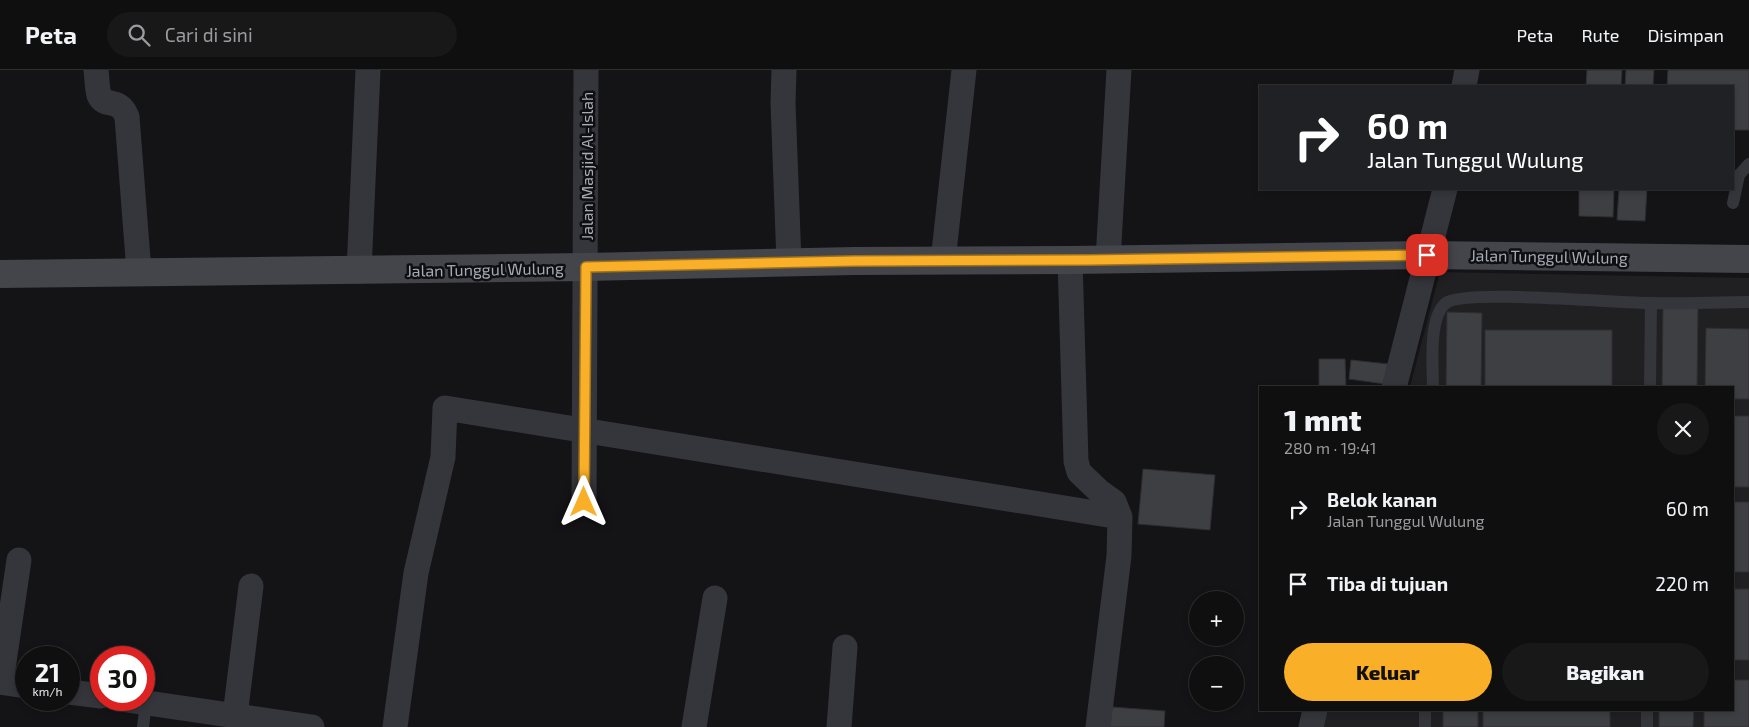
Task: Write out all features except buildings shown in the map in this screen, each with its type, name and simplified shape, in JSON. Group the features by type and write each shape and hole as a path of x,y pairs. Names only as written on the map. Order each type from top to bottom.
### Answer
{"main road":[{"name":"Jalan Tunggul Wulung","path":"0,274 1427,255 1749,259"}],"street":[{"path":"96,70 100,96 104,102 120,106 124,109 126,117 139,272"},
{"path":"359,270 368,70"},
{"name":"Jalan Masjid Al-Islah","path":"584,502 586,70"},
{"path":"784,70 783,103 790,262"},
{"path":"943,261 964,70"},
{"path":"1108,260 1119,70"},
{"path":"1464,85 1467,70"},
{"path":"1394,386 1444,190"},
{"path":"1070,260 1076,461 1079,472 1100,492 1114,502 1120,517 1119,556 1098,727"},
{"path":"395,727 416,573 443,456 445,408 1120,517"},
{"path":"15,684 0,682 18,560"},
{"path":"224,719 251,586"},
{"path":"694,727 715,598"},
{"path":"839,727 845,647"},
{"path":"148,711 312,727"},
{"path":"1311,727 1316,711"}],"lane":[{"path":"1734,203 1739,174 1749,164"},
{"path":"1432,386 1434,330 1439,314 1446,303 1455,299 1484,296 1651,304 1749,302"},
{"path":"1650,386 1651,304"},
{"path":"1425,711 1425,727"},
{"path":"1647,711 1647,727"}],"shaded area":[{"path":"1440,272 1749,278 1749,727 1321,727 1325,711 1734,711 1734,386 1410,386"}],"route":[{"path":"584,502 586,267 854,261 1427,255"}]}
